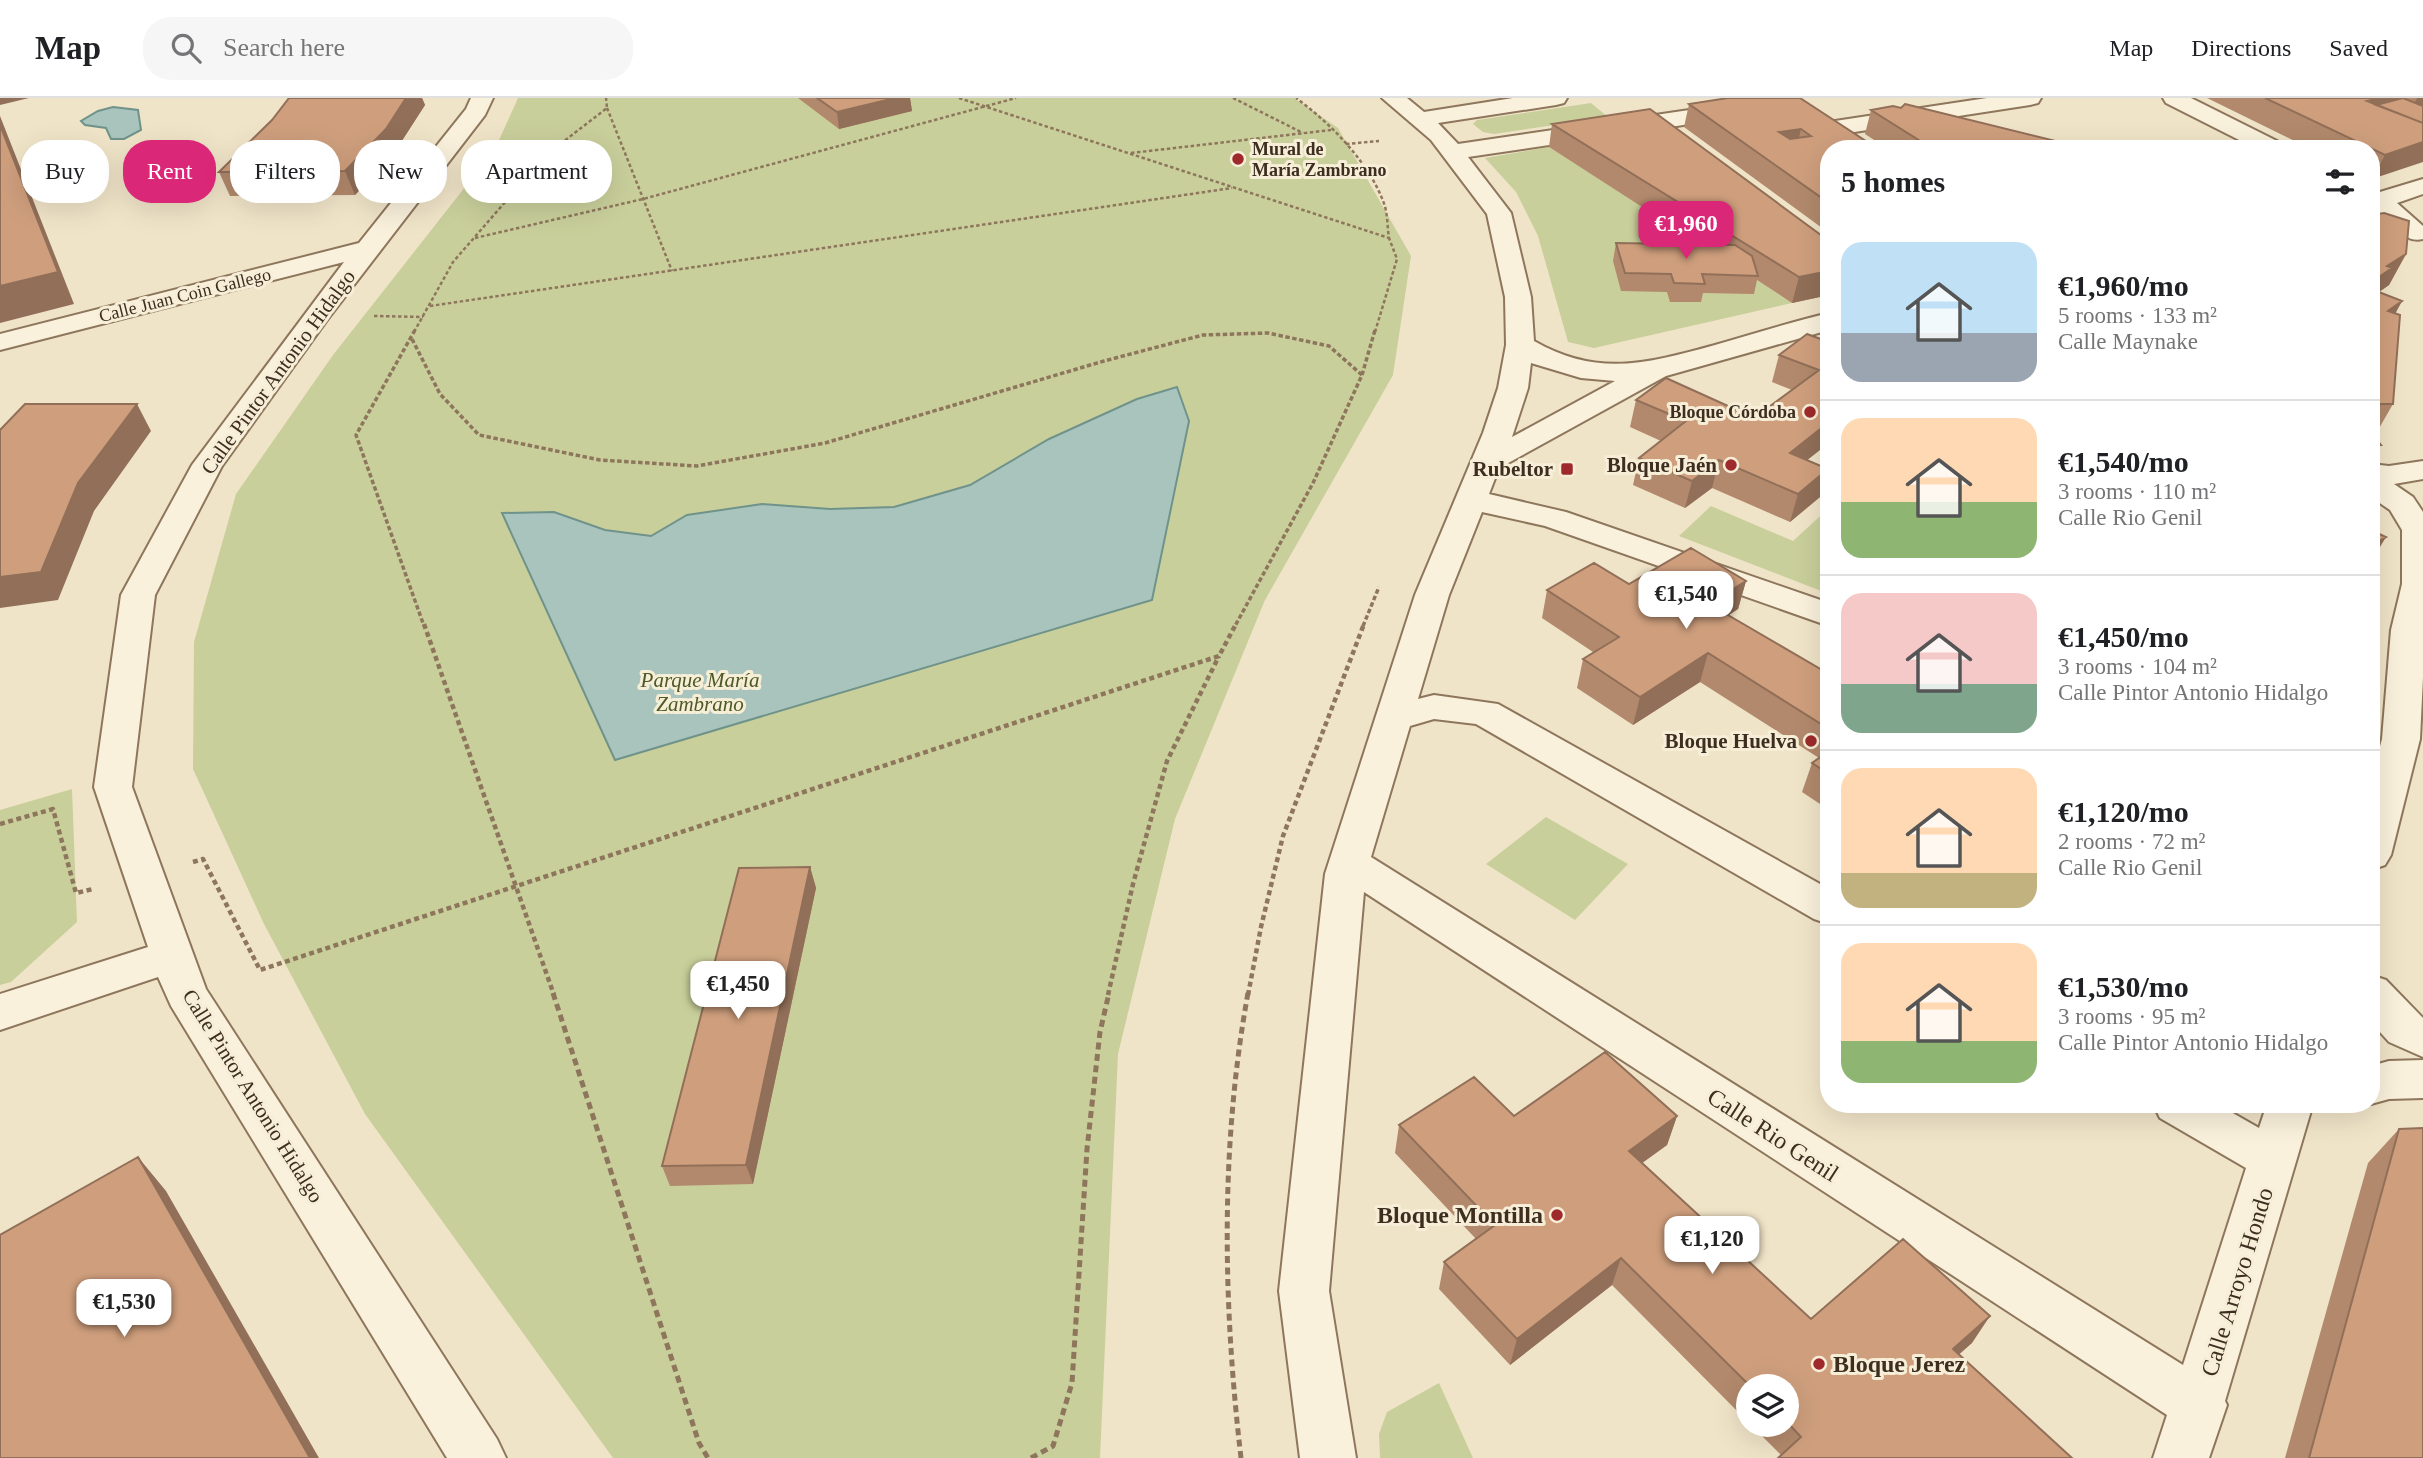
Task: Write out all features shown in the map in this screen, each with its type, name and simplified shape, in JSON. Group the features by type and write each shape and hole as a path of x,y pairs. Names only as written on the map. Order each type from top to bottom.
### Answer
{"street":[{"name":"Calle Pintor Antonio Hidalgo","path":"478,1458 186,994 114,787 138,595 207,465 317,314 428,176 477,110 482,98"},
{"path":"1407,108 1556,98"},
{"path":"1835,128 2030,98"},
{"path":"2174,98 2257,140"},
{"path":"1628,106 1671,139"},
{"path":"1453,152 1754,107"},
{"path":"1328,1458 1304,1291 1345,874 1432,595 1486,463 1513,388 1520,345 1518,297 1499,213 1453,152 1407,108"},
{"path":"1815,115 1853,140"},
{"path":"2380,202 2423,186"},
{"path":"2380,210 2420,236"},
{"name":"Calle Juan Coin Gallego","path":"0,342 370,248"},
{"path":"1520,345 1544,360 1569,369 1607,373 1656,370 1820,324"},
{"path":"1486,463 1656,370"},
{"path":"2380,474 2423,470"},
{"path":"2380,488 2402,504 2418,530 2421,583 2409,630 2401,739 2380,820"},
{"path":"1471,500 1555,519 1820,612"},
{"path":"1392,718 1434,707 1485,713 1820,903"},
{"name":"Calle Rio Genil","path":"1349,862 2102,1346 2200,1405"},
{"path":"0,1012 173,956"},
{"path":"2380,1002 2405,1028 2423,1039"},
{"path":"2380,1082 2423,1079"},
{"path":"2192,1113 2274,1160"},
{"name":"Calle Arroyo Hondo","path":"2181,1458 2200,1405 2274,1160 2294,1113"}],"path":[{"path":"606,98 607,108 672,271"},
{"path":"959,98 1389,238"},
{"path":"474,238 643,199 1016,98"},
{"path":"1233,98 1303,133"},
{"path":"1031,1458 1053,1446 1072,1383 1087,1149 1100,1032 1130,897 1167,761 1348,411 1362,375 1397,259 1389,238 1383,200 1346,144 1296,98"},
{"path":"607,108 545,155 453,262 356,435 517,885 645,1264 699,1443 708,1458"},
{"path":"1128,154 1332,130"},
{"path":"429,306 1232,188"},
{"path":"412,339 440,394 479,435 600,460 697,466 825,443 1104,361 1203,335 1268,333 1329,346 1362,375"},
{"path":"0,824 53,808 76,893 145,877 204,859 261,970 1219,656"}],"green space":[{"name":"Parque María Zambrano","path":"518,98 1294,98 1338,128 1411,256 1393,375 1265,600 1175,819 1118,1054 1100,1458 613,1458 365,1114 264,924 193,769 194,642 236,494 333,355 461,192 461,203 612,203 612,140 499,140"},
{"path":"1591,103 1608,117 1494,134 1483,132 1473,124 1477,120"},
{"path":"1549,147 1730,263 1697,293 1748,274 1792,303 1594,348 1568,342 1538,236 1516,192 1485,158"},
{"path":"1711,506 1793,541 1820,516 1820,591 1679,536"},
{"path":"72,789 77,922 11,982 0,985 0,810"},
{"path":"1546,817 1628,864 1575,920 1486,864"},
{"path":"1439,1383 1473,1458 1380,1458 1379,1434 1387,1412"}],"water":[{"path":"113,107 138,110 141,130 124,139 111,139 106,128 85,125 81,121 98,111"},
{"path":"1177,387 1189,421 1152,600 615,760 502,513 554,512 605,530 651,536 687,515 762,504 830,509 894,507 970,485 1049,439 1137,399"}],"building":[{"path":"289,98 406,98 386,129 375,140 354,140 354,162 345,171 340,171 340,140 252,140"},
{"path":"817,98 895,98 837,112"},
{"path":"1728,98 1800,98 1864,140 1820,140 1820,197 1689,104","holes":["1801,129 1811,136 1790,139 1779,132"]},
{"path":"2265,98 2380,98 2367,101 2423,123 2423,142 2385,155 2380,153 2380,140 2353,140"},
{"path":"2403,98 2423,106 2423,123 2376,105"},
{"path":"1905,104 2051,140 1919,140 1871,110 1893,106 1901,108"},
{"path":"1650,109 1820,234 1820,273 1799,277 1552,124"},
{"path":"0,125 21,178 21,203 31,203 58,272 0,286"},
{"path":"230,161 230,172 219,172"},
{"path":"2380,214 2409,221 2406,254 2387,266 2392,268 2380,276"},
{"path":"1616,243 1735,245 1752,256 1758,276 1702,274 1705,284 1674,283 1671,274 1625,273"},
{"path":"2380,292 2402,301 2388,311 2400,315 2393,404 2380,404"},
{"path":"1807,334 1820,339 1820,429 1790,453 1820,466 1820,476 1798,494 1719,460 1692,481 1639,458 1686,421 1636,400 1666,378 1739,411 1746,406 1762,412 1819,370 1779,355"},
{"path":"25,404 137,404 78,483 41,572 0,577 0,430"},
{"path":"1691,548 1746,581 1709,604 1820,669 1820,723 1708,653 1640,697 1583,659 1619,637 1547,590 1594,563 1629,584"},
{"path":"1820,757 1820,768 1812,763"},
{"path":"810,867 746,1165 662,1166 739,868"},
{"path":"1605,1052 1677,1116 1629,1151 1811,1319 1903,1239 1990,1316 1953,1349 2072,1458 1778,1458 1801,1437 1799,1374 1738,1374 1621,1258 1517,1339 1444,1262 1495,1225 1399,1125 1474,1077 1514,1116"},
{"path":"2423,1128 2423,1458 2309,1458 2399,1129"},
{"path":"138,1157 310,1458 0,1458 0,1235"}],"place":[{"name":"Mural de María Zambrano","path":"1238,159"},
{"name":"Bloque Córdoba","path":"1810,412"},
{"name":"Bloque Jaén","path":"1731,465"},
{"name":"Rubeltor","path":"1567,469"},
{"name":"Bloque Huelva","path":"1811,741"},
{"name":"Bloque Montilla","path":"1557,1215"},
{"name":"Bloque Jerez","path":"1819,1364"}]}
